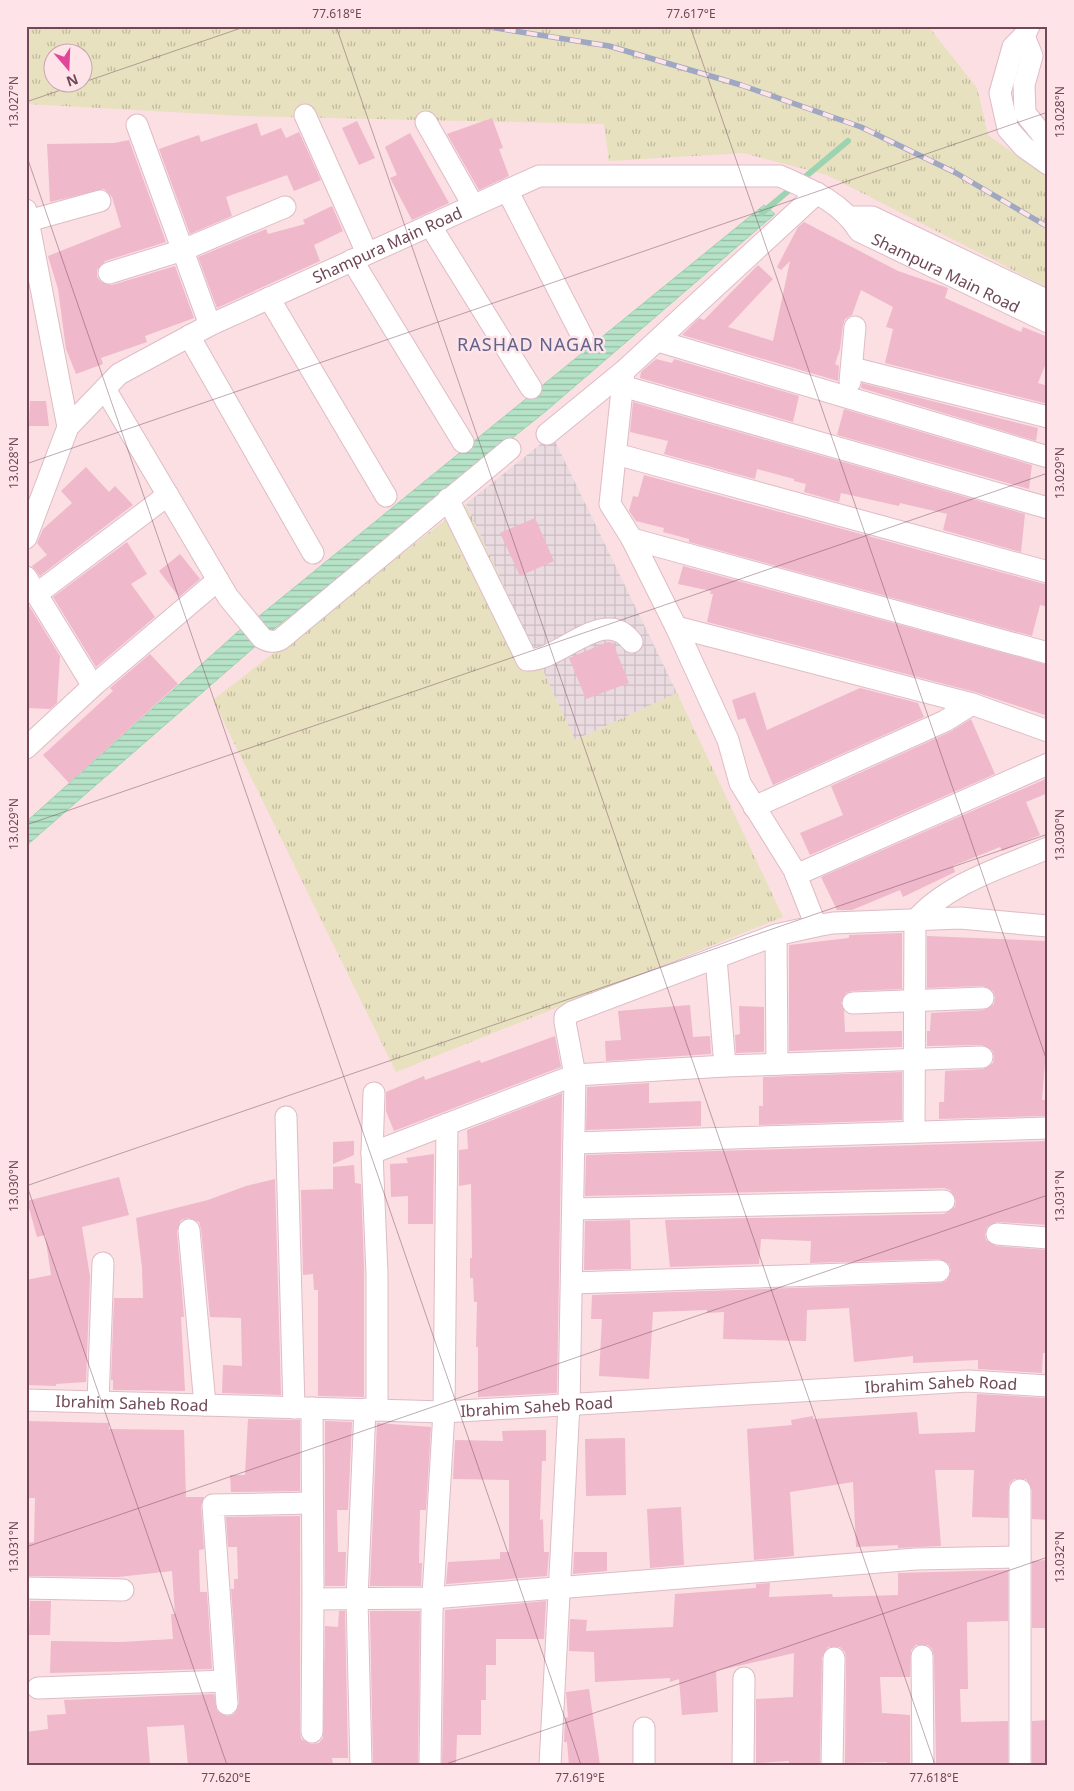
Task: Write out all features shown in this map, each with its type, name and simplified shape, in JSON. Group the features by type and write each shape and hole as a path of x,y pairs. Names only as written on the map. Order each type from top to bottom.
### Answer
{"street":[{"path":"1026,29 1032,56 1024,85 1025,113 1048,142"},
{"path":"1026,29 1013,47 1000,94 1008,130 1024,147 1048,164"},
{"path":"305,115 360,257 463,442"},
{"path":"426,122 473,206"},
{"path":"137,125 210,325"},
{"name":"Shampura Main Road","path":"26,538 68,427 119,374 210,325 539,176 780,176 812,191 850,217 859,231 1048,322"},
{"path":"507,190 583,338"},
{"path":"547,434 623,378 658,341 812,191"},
{"path":"68,427 27,216 100,201"},
{"path":"109,273 183,250 285,207"},
{"name":"Shampura Main Road","path":"850,217 872,217 1048,301"},
{"path":"430,225 531,388"},
{"path":"269,298 386,496"},
{"path":"849,398 855,327"},
{"path":"189,336 313,553"},
{"path":"658,341 1048,457"},
{"path":"852,368 1048,417"},
{"path":"623,378 610,504 632,539 676,627 728,740 740,783 796,875 816,926"},
{"path":"623,378 1048,508"},
{"path":"105,388 218,580 262,638 276,642 510,449"},
{"path":"616,454 1048,572"},
{"path":"93,686 32,585 168,495"},
{"path":"448,500 525,658 532,660 596,631 606,629 615,628 625,632 632,642"},
{"path":"632,539 1048,653"},
{"path":"26,748 93,686 218,580"},
{"path":"676,627 972,704 1048,731"},
{"path":"754,807 944,721 972,704"},
{"path":"796,875 1048,764"},
{"path":"914,1132 916,921 928,906 949,892 1048,848"},
{"path":"550,1765 569,1405 572,1283 575,1074 565,1017 572,1012 776,935 816,926 833,923 960,918 1048,926"},
{"path":"776,935 778,1064"},
{"path":"716,958 725,1066"},
{"path":"853,1003 984,998"},
{"path":"372,1153 575,1074 725,1066 982,1057"},
{"path":"361,1765 357,1599 377,1274 372,1153 374,1093"},
{"path":"286,1117 303,1408 312,1503 312,1732"},
{"path":"430,1765 432,1598 444,1412 447,1124"},
{"path":"574,1143 1048,1128"},
{"path":"573,1209 944,1201"},
{"path":"189,1230 205,1405"},
{"path":"998,1234 1048,1238"},
{"path":"98,1402 103,1263"},
{"path":"572,1283 939,1271"},
{"name":"Ibrahim Saheb Road","path":"26,1400 444,1412 968,1381 1048,1386"},
{"path":"1020,1490 1020,1765"},
{"path":"227,1704 213,1505 312,1503"},
{"path":"313,1599 432,1598 916,1559 1020,1558"},
{"path":"26,1588 123,1590"},
{"path":"922,1656 923,1765"},
{"path":"832,1765 834,1658"},
{"path":"743,1765 744,1678"},
{"path":"38,1688 225,1680"},
{"path":"644,1728 644,1765"}],"shaded area":[{"path":"764,205 775,214 546,411 270,632 258,617"},
{"path":"552,435 677,693 575,740 466,504"},
{"path":"242,628 258,644 26,846 26,822"}],"green space":[{"path":"26,26 928,26 977,88 988,135 1048,177 1048,288 827,175 743,153 609,161 604,124 244,116 26,104"},
{"path":"466,504 575,740 677,693 783,917 396,1072 213,700"}],"building":[{"path":"492,118 503,148 499,149 509,176 479,190 447,134"},
{"path":"357,121 375,158 359,165 342,128"},
{"path":"257,123 261,136 281,128 286,138 299,132 321,180 294,191 287,175 226,197 232,216 190,234 159,149 199,135 201,142"},
{"path":"410,133 449,203 412,220 390,178 397,175 385,147"},
{"path":"129,140 166,242 105,261 97,270 97,277 101,282 112,285 175,266 194,318 145,336 147,342 101,358 103,364 76,374 66,349 58,289 48,256 121,227 112,197 104,189 50,202 47,144 114,143"},
{"path":"332,206 343,231 314,245 320,261 217,308 198,257 266,229 268,234 305,224 303,220"},
{"path":"804,222 898,271 948,288 945,298 1021,332 1023,327 1048,337 1048,358 1038,383 1048,386 1048,404 885,363 893,329 886,327 893,307 861,290 852,315 845,319 843,325 840,349 835,364 839,366 838,381 682,335 699,318 704,320 758,265 773,279 728,327 773,341 790,261 781,270 777,267 798,227"},
{"path":"656,359 672,363 674,359 799,396 793,422 640,378 641,372"},
{"path":"862,383 1038,428 1036,441 861,388"},
{"path":"30,401 46,401 49,426 29,426"},
{"path":"633,402 1025,514 1021,552 943,530 947,514 900,503 899,506 841,493 839,502 804,492 806,484 794,481 794,479 757,469 755,479 664,454 668,441 630,432"},
{"path":"844,409 1032,465 1029,489 837,435"},
{"path":"86,467 109,492 115,486 133,505 40,576 32,566 47,555 37,543 43,529 72,503 61,491"},
{"path":"644,475 1048,585 1048,607 1040,605 1032,636 689,542 689,539 663,532 664,528 636,521 629,511 633,496 638,497"},
{"path":"535,518 554,561 520,576 500,533"},
{"path":"127,542 147,574 131,584 155,617 96,667 53,597"},
{"path":"180,554 200,579 179,597 159,571"},
{"path":"683,566 1048,665 1048,716 975,692 707,622 713,594 710,594 711,591 678,584"},
{"path":"26,601 60,656 57,703 50,709 26,708"},
{"path":"608,642 613,643 629,683 586,699 569,658"},
{"path":"150,654 178,684 69,783 43,755 113,691 110,688"},
{"path":"860,688 918,703 924,717 773,785 745,718 738,720 732,700 755,692 767,730"},
{"path":"971,719 995,774 810,855 800,833 843,815 831,786 950,732"},
{"path":"1048,778 1048,793 1026,802 1040,835 1002,851 1000,847 953,866 955,872 903,897 900,890 852,910 837,910 821,877"},
{"path":"902,933 902,989 852,991 846,993 841,1003 844,1011 845,1032 902,1031 902,1047 789,1051 789,945 849,938 849,935"},
{"path":"927,936 1048,941 1048,1026 1042,1100 1047,1100 1047,1116 939,1119 939,1102 944,1102 945,1071 983,1069 993,1063 994,1056 992,1050 982,1045 927,1046 927,1031 930,1031 931,1013 984,1010 994,1004 995,997 993,991 983,986 927,988"},
{"path":"690,1005 693,1037 710,1036 711,1054 606,1061 605,1041 621,1040 618,1011"},
{"path":"739,1006 764,1007 764,1052 736,1053 735,1035 740,1034"},
{"path":"555,1036 561,1067 394,1131 386,1111 386,1092 424,1076 425,1080 480,1060 481,1063"},
{"path":"902,1072 902,1120 759,1125 759,1106 763,1106 763,1077"},
{"path":"649,1083 649,1103 701,1101 701,1126 586,1130 587,1087"},
{"path":"562,1093 557,1393 478,1397 477,1302 474,1302 473,1278 470,1278 470,1258 472,1258 471,1184 459,1186 459,1150 468,1149 467,1130"},
{"path":"354,1141 354,1155 333,1164 333,1142"},
{"path":"1048,1141 1048,1225 997,1222 987,1227 985,1234 986,1240 996,1246 1048,1250 1045,1353 1043,1353 1042,1373 978,1369 978,1360 913,1363 913,1356 854,1362 849,1308 807,1310 806,1341 723,1339 724,1312 707,1313 707,1310 653,1312 649,1379 599,1376 602,1319 591,1319 592,1295 939,1283 946,1281 951,1271 949,1264 939,1259 810,1263 811,1241 761,1239 759,1264 670,1267 665,1220 944,1214 955,1207 956,1200 950,1190 944,1188 585,1196 586,1155"},
{"path":"434,1154 433,1224 408,1224 408,1196 391,1197 390,1164 408,1163 406,1158"},
{"path":"354,1165 355,1183 361,1184 364,1267 364,1397 318,1396 318,1290 314,1290 313,1274 303,1275 301,1190 333,1189 333,1167"},
{"path":"119,1177 129,1215 82,1227 90,1276 86,1382 56,1384 56,1386 26,1385 26,1280 51,1275 45,1235 37,1237 27,1201"},
{"path":"275,1179 281,1395 222,1393 223,1365 242,1366 241,1318 210,1317 201,1229 199,1222 188,1218 181,1220 177,1231 184,1317 181,1317 185,1391 113,1390 113,1380 111,1380 114,1298 143,1298 142,1268 136,1218 208,1200 246,1186"},
{"path":"630,1220 631,1269 584,1270 585,1221"},
{"path":"977,1394 1048,1398 1048,1520 1032,1519 1032,1490 1026,1479 1014,1479 1009,1484 1008,1518 972,1517 974,1470 935,1470 941,1546 898,1548 898,1545 856,1547 853,1482 790,1492 794,1556 754,1560 747,1429 792,1425 791,1420 813,1416 813,1419 917,1412 919,1434 975,1432"},
{"path":"248,1419 300,1420 300,1491 231,1492 230,1475 245,1475"},
{"path":"26,1421 109,1423 109,1429 184,1430 186,1497 204,1497 201,1506 204,1549 199,1550 200,1592 207,1592 212,1669 50,1673 51,1641 121,1642 173,1639 171,1614 175,1614 172,1571 118,1577 26,1576 26,1543 34,1542 35,1498 26,1498"},
{"path":"325,1421 352,1422 348,1510 337,1510 338,1552 346,1552 345,1586 325,1586"},
{"path":"377,1423 431,1427 426,1510 420,1510 419,1563 422,1563 421,1586 370,1586"},
{"path":"546,1430 546,1461 542,1461 540,1520 543,1519 544,1552 549,1552 547,1576 446,1584 448,1562 500,1559 500,1552 509,1552 509,1480 453,1479 455,1440 503,1441 502,1431"},
{"path":"625,1438 626,1495 586,1496 585,1439"},
{"path":"681,1507 684,1565 650,1568 647,1509"},
{"path":"300,1516 301,1739 311,1744 319,1743 323,1738 325,1626 338,1627 339,1611 345,1611 348,1758 332,1758 333,1765 188,1765 184,1725 147,1727 150,1765 26,1764 26,1732 48,1729 47,1715 66,1714 64,1700 214,1694 217,1711 227,1716 234,1714 239,1703 231,1589 234,1589 234,1579 238,1579 237,1547 228,1547 226,1517"},
{"path":"574,1552 607,1552 607,1571 573,1574"},
{"path":"1048,1560 1048,1628 1032,1628 1032,1561"},
{"path":"1008,1570 1008,1621 967,1622 968,1689 960,1689 961,1722 1008,1721 1008,1765 936,1765 934,1656 932,1649 928,1645 916,1645 911,1650 910,1677 880,1677 882,1713 910,1715 910,1765 887,1765 887,1762 845,1763 846,1658 845,1652 840,1647 828,1647 822,1657 820,1765 788,1765 789,1761 756,1763 756,1699 793,1697 794,1653 716,1671 718,1712 682,1715 679,1679 670,1682 670,1678 595,1682 594,1652 569,1651 570,1619 587,1620 586,1631 673,1627 675,1594 756,1588 756,1584 770,1583 769,1597 832,1594 833,1597 898,1595 898,1573"},
{"path":"30,1601 51,1601 50,1635 29,1635"},
{"path":"546,1601 544,1639 496,1639 496,1665 486,1665 486,1700 481,1700 481,1735 457,1735 456,1765 442,1765 445,1610"},
{"path":"370,1611 420,1611 418,1765 373,1765"},
{"path":"589,1689 600,1765 569,1765 567,1742 564,1742 565,1718 568,1717 566,1692"},
{"path":"1048,1720 1048,1765 1032,1765 1032,1721"}],"waterway":[{"path":"762,213 848,141"}],"railway":[{"path":"483,26 609,46 741,85 861,127 956,173 1048,227"}],"district":[{"name":"RASHAD NAGAR","path":"531,344"}]}
